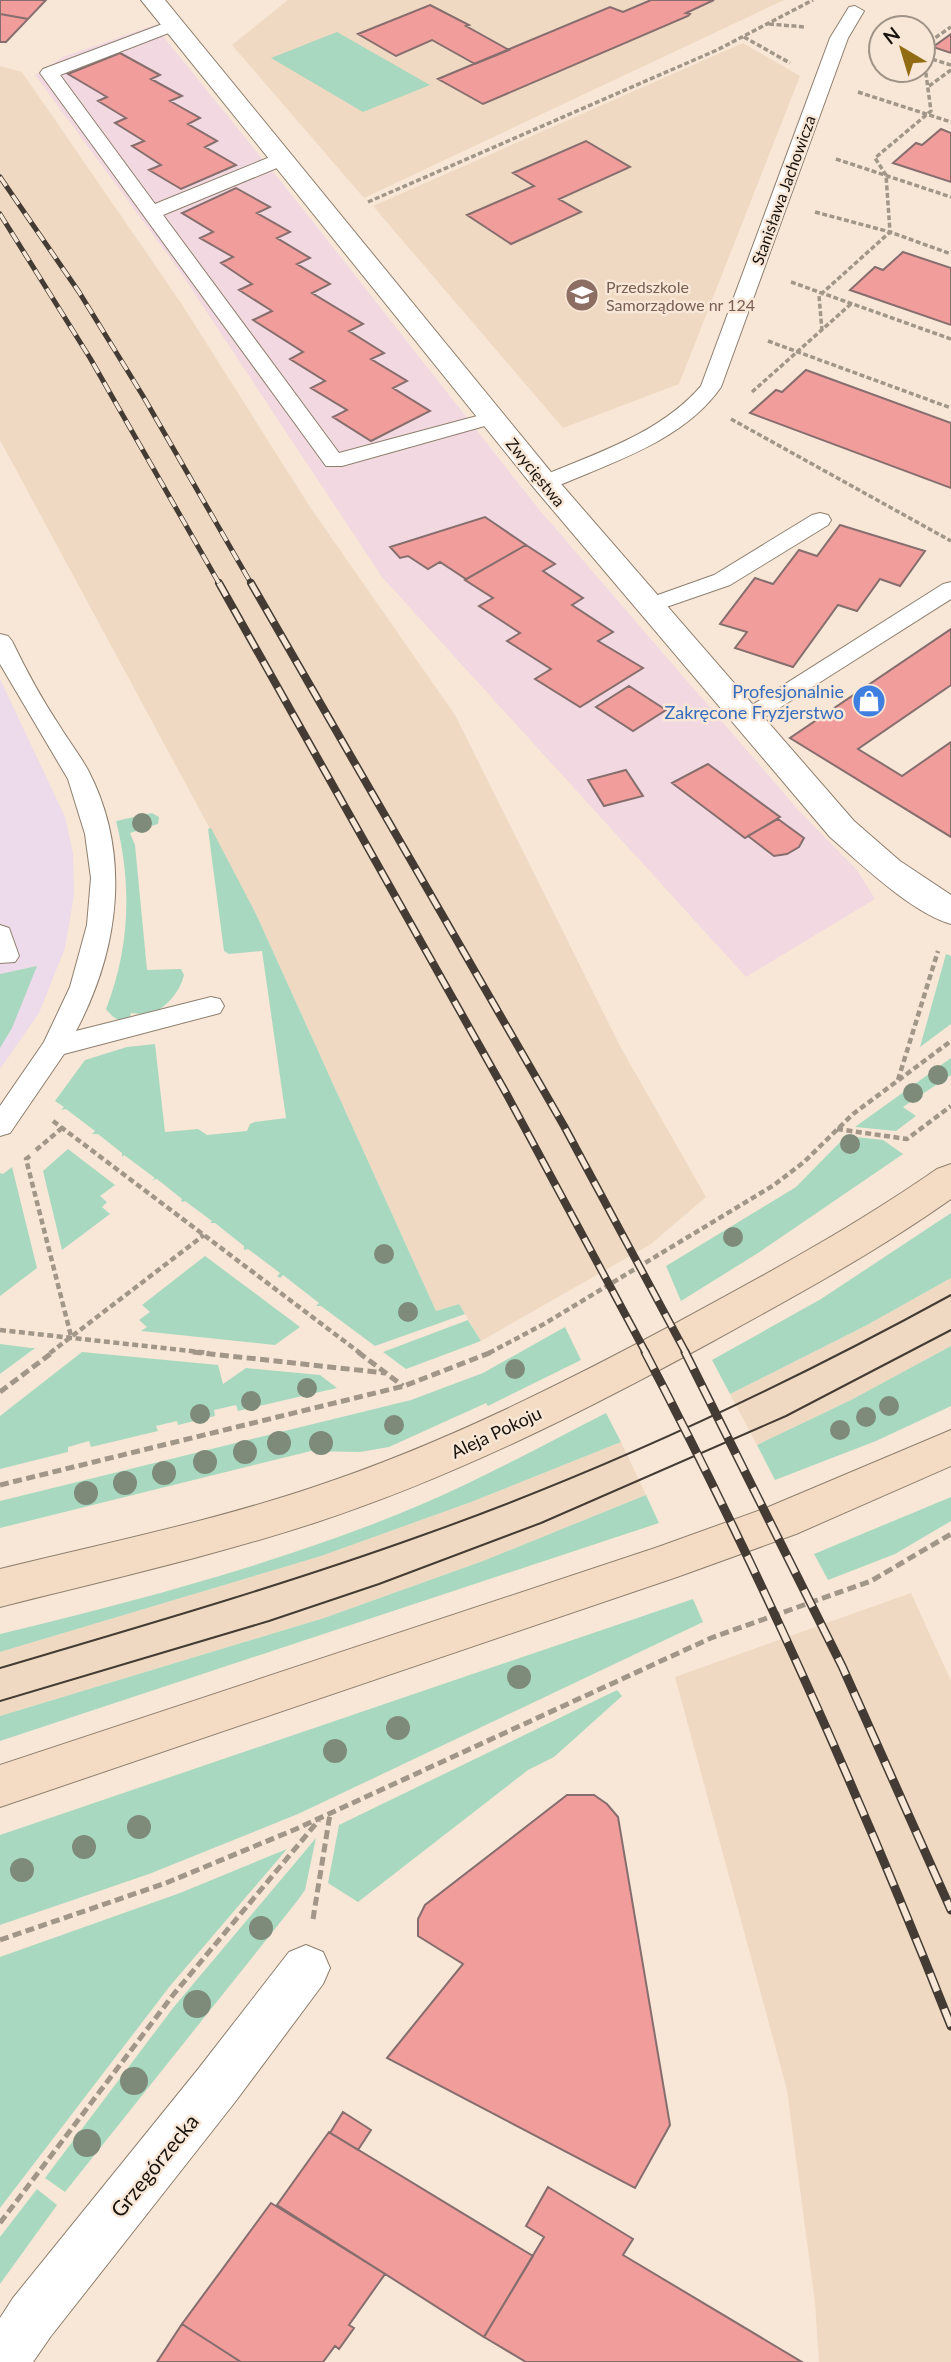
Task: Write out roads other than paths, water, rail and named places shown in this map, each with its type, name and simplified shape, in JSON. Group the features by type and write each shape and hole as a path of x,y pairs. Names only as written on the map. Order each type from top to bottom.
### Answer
{"main road":[{"name":"Aleja Pokoju","path":"0,1588 180,1543 304,1508 447,1454 576,1394 695,1332 822,1261 951,1180"},
{"path":"0,1787 662,1564 794,1516 951,1447"}],"street":[{"name":"Zwycięstwa","path":"153,0 545,483 842,829 888,869 951,912"},
{"name":"Grzegórzecka","path":"2,2362 32,2317 217,2085 306,1968"}],"lane":[{"name":"Stanisława Jachowicza","path":"545,483 669,425 696,407 711,387 839,38 855,11"},
{"path":"173,24 49,73 334,461 492,418"},
{"path":"151,213 282,159"},
{"path":"649,606 722,580 820,520"},
{"path":"746,719 951,589"},
{"path":"0,641 11,687 79,776 100,846 104,891 95,946 75,1011 23,1097 0,1126"},
{"path":"56,1046 211,1006"}],"tram line":[{"path":"0,1668 266,1588 491,1510 692,1426 823,1363 951,1295"},
{"path":"0,1701 269,1621 379,1584 541,1523 786,1416 951,1330"}],"railway":[{"path":"0,177 79,292 143,396 252,585"},
{"path":"0,214 90,358 220,585"},
{"path":"219,583 506,1093 646,1353"},
{"path":"251,583 564,1126 686,1353"},
{"path":"645,1352 729,1517 807,1685 881,1854 951,2026"},
{"path":"685,1352 842,1666 951,1910"}],"place":[{"name":"Przedszkole Samorządowe nr 124","path":"582,295"},
{"name":"Profesjonalnie Zakręcone Fryzjerstwo","path":"869,701"}]}
